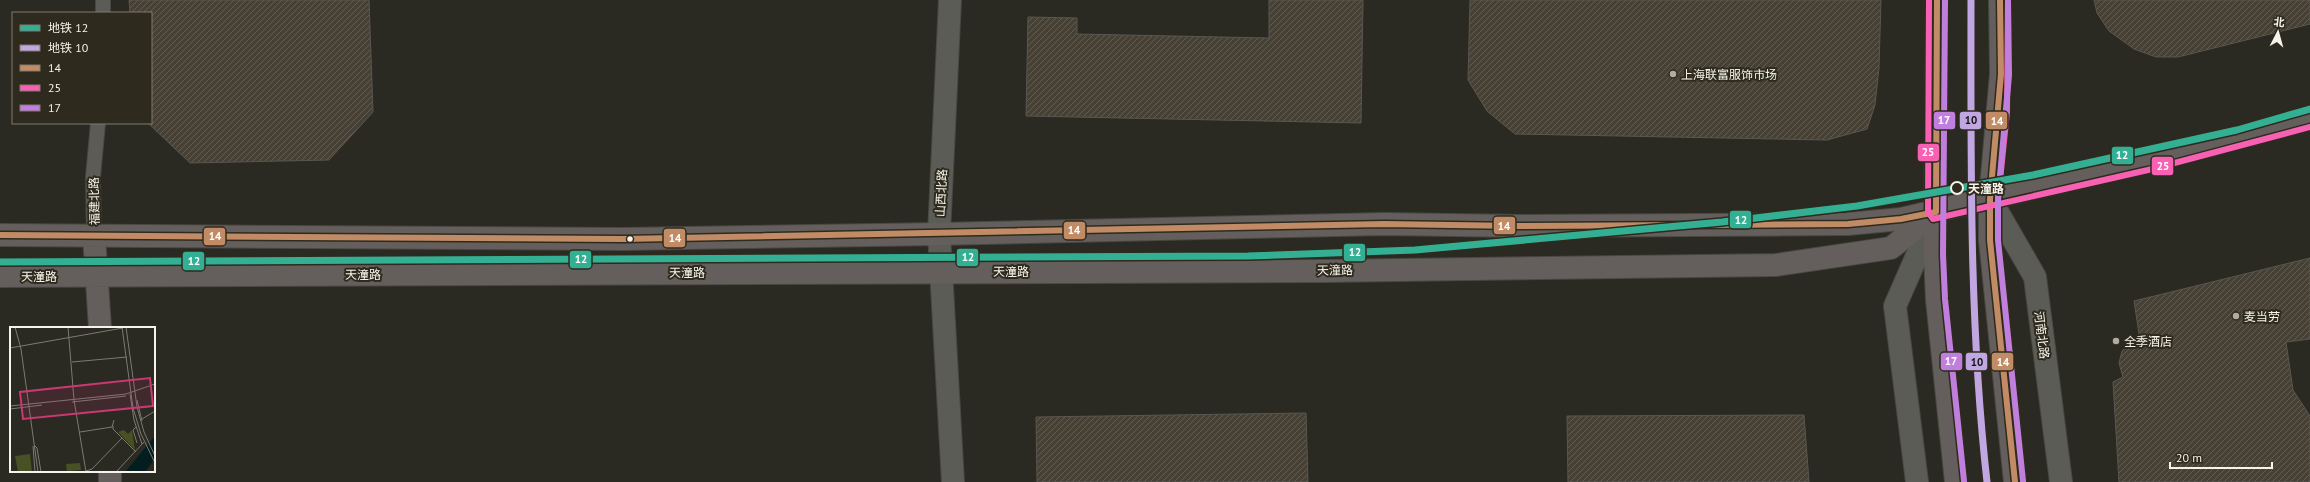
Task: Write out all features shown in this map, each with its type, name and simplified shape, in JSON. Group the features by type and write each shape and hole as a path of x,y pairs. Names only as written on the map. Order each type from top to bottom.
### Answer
{"main road":[{"path":"1937,0 1937,300 1956,482"},
{"path":"2000,0 1999,112 1990,199 1994,285 2015,482"},
{"name":"天潼路","path":"0,235 622,239 939,234 1384,224 1519,226 1848,224 1901,219 1936,212 2146,162 2310,119"},
{"name":"天潼路","path":"0,276 1325,270 1776,265 1891,248 1936,212"},
{"name":"福建北路","path":"94,236 100,327"}],"street":[{"name":"山西北路","path":"950,0 939,234 953,482"},
{"name":"河南北路","path":"1990,199 2035,277 2061,482"},
{"path":"1917,482 1895,306 1936,212"}],"lane":[{"path":"103,0 103,12"},
{"name":"福建北路","path":"94,236 93,178 98,124"}],"building":[{"path":"129,0 369,0 373,112 329,160 190,163 149,124 152,124 152,12 130,12"},
{"path":"1269,0 1363,0 1361,123 1026,116 1028,17 1077,18 1077,34 1269,38"},
{"name":"上海联富服饰市场","path":"1470,0 1881,0 1879,68 1875,105 1867,129 1827,140 1515,134 1487,111 1468,80"},
{"path":"2094,0 2310,0 2310,24 2178,57 2156,57 2134,49 2109,31 2097,13"},
{"path":"2310,258 2310,339 2286,342 2293,390 2310,416 2310,482 2119,482 2113,382 2123,377 2119,363 2122,351 2132,342 2140,340 2134,301"},
{"path":"1306,413 1308,482 1037,482 1036,417"},
{"path":"1804,415 1809,482 1568,482 1567,416"}],"metro line":[{"name":"10","path":"1971,0 1971,181 1974,302 1981,422 1987,482"},
{"name":"12","path":"0,262 1248,256 1415,250 1722,222 1857,206 2033,175 2237,130 2310,109"}],"transit line":[{"name":"25","path":"1929,0 1928,212 1933,219 2148,170 2310,127"},
{"name":"14","path":"0,235 623,239 1384,224 1519,226 1848,224 1901,219 1936,212 1937,0"},
{"name":"17","path":"1945,0 1943,255 1945,299 1964,481"},
{"name":"14","path":"2000,0 2001,74 1990,199 1990,240 2015,482"},
{"name":"25","path":"1998,200 2007,112 2008,0"},
{"name":"17","path":"2008,0 2009,75 1998,199 1998,240 2023,481"}],"place":[{"name":"上海联富服饰市场","path":"1673,74"},
{"name":"天潼路","path":"1957,188"},
{"name":"麦当劳","path":"2236,316"},
{"name":"全季酒店","path":"2116,341"}]}
